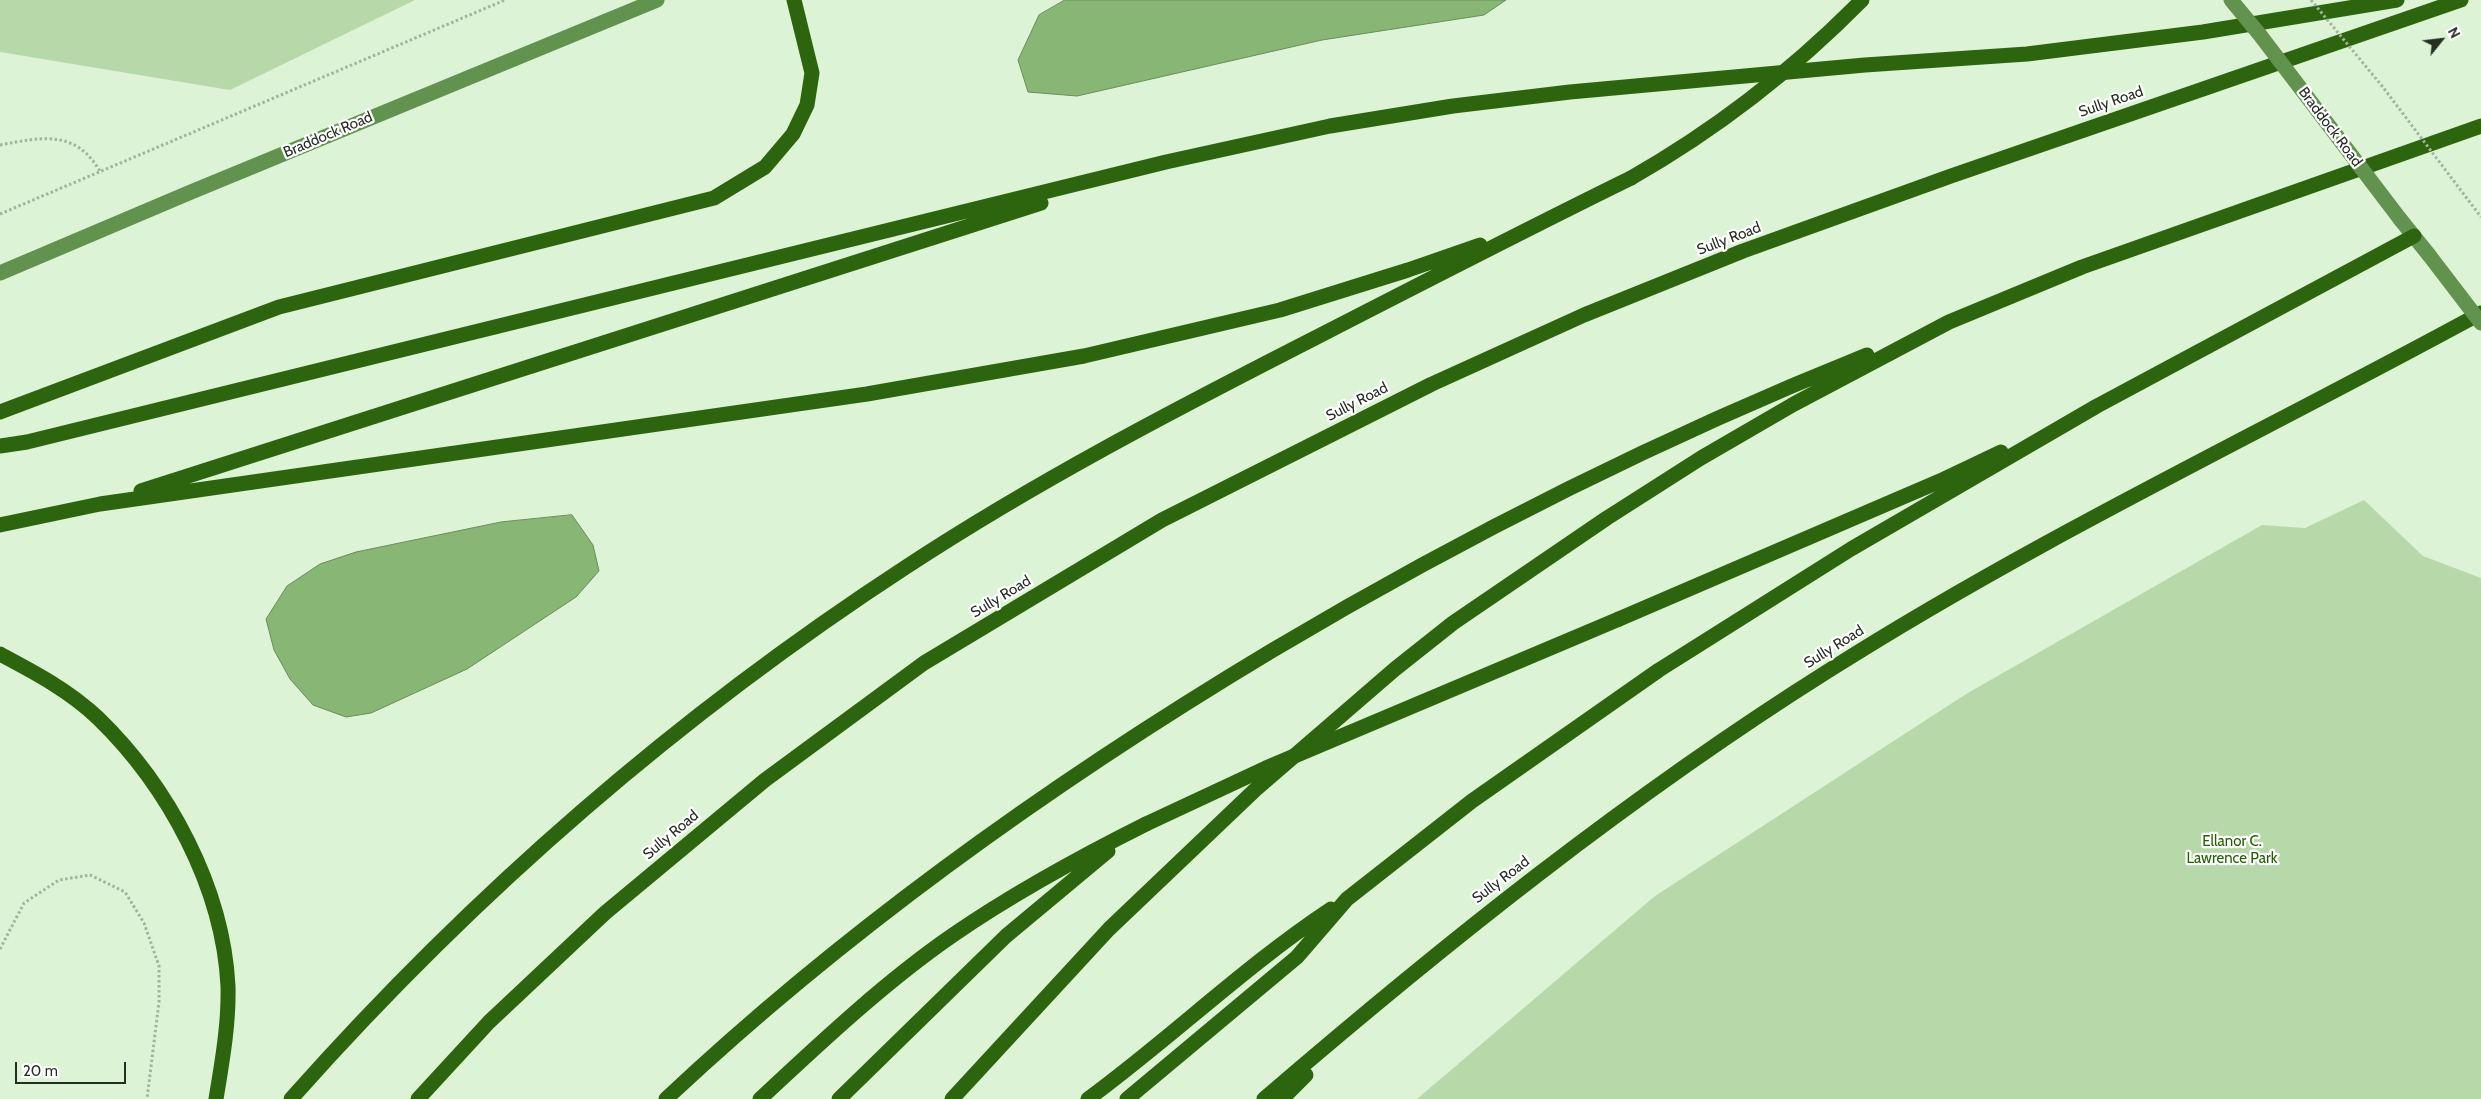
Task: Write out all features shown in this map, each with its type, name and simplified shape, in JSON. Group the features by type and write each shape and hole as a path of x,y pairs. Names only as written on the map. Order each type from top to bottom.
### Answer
{"highway":[{"path":"0,412 279,307 714,198 765,168 793,134 807,106 812,73 794,0"},
{"path":"291,1099 348,1035 447,934 548,842 681,730 810,633 904,568 1007,504 1225,384 1631,178 1677,152 1760,93 1802,57 1862,0"},
{"path":"0,446 27,442 1166,162 1330,126 1453,106 1570,92 1865,65 2027,54 2203,32 2397,0"},
{"name":"Sully Road","path":"418,1099 490,1022 605,913 765,780 924,663 1162,520 1432,384 1584,314 1743,251 1951,176 2461,0"},
{"path":"666,1099 720,1048 890,907 1027,807 1183,704 1358,600 1567,490 1758,400 2082,267 2481,126"},
{"path":"100,504 1166,162"},
{"path":"0,525 100,504 867,394 1084,356 1280,310 1408,270 1538,224"},
{"path":"1088,1099 1282,942 1347,899 1472,802 1659,670 1851,549 2097,406 2414,236"},
{"name":"Sully Road","path":"1264,1099 1473,923 1656,788 1827,671 1913,620 2094,519 2481,313"},
{"path":"952,1099 1108,929 1172,867 1264,783 1395,669 1453,623 1583,533 1701,458 1794,404 1949,322"},
{"path":"760,1099 889,985 952,936 1081,857 1146,824 1266,768 1940,481 2097,406"},
{"path":"0,654 42,677 97,717 140,763 173,812 194,855 219,925 228,986 225,1049 216,1099"},
{"path":"839,1099 999,942 1096,859 1146,824"},
{"path":"1127,1099 1297,957 1347,899"},
{"path":"1282,1099 1418,969"}],"main road":[{"name":"Braddock Road","path":"0,273 218,180 657,0"},
{"name":"Braddock Road","path":"2231,0 2260,35 2481,323"}],"path":[{"path":"0,214 101,173 505,0"},
{"path":"2311,0 2382,86 2481,217"},
{"path":"0,145 41,138 64,139 80,147 92,158 101,173"},
{"path":"0,949 24,903 59,880 90,875 125,892 144,923 159,966 159,1002 146,1099"}],"green space":[{"path":"0,0 415,0 230,90 0,52"},
{"name":"Ellanor C. Lawrence Park","path":"2364,500 2423,556 2481,578 2481,1099 1417,1099 1655,896 1966,694 2262,525 2305,528"}],"shaded area":[{"path":"1065,0 1506,0 1484,15 1322,40 1077,96 1028,92 1018,60 1039,15"},
{"path":"572,515 593,545 599,571 576,597 467,669 371,713 346,717 313,705 290,679 274,650 266,619 287,586 320,564 356,552 501,522"}]}
